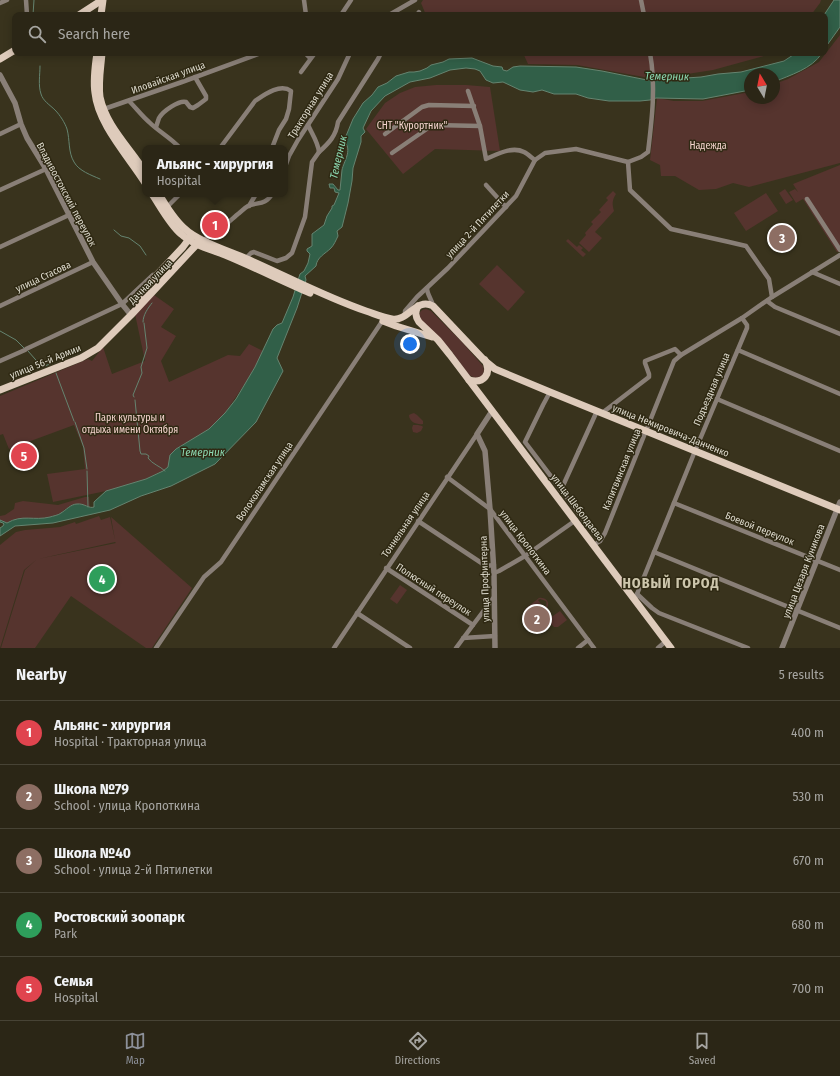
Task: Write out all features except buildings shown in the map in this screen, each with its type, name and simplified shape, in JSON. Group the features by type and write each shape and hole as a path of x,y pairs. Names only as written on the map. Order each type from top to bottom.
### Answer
{"main road":[{"path":"84,12 102,0"},
{"path":"101,12 102,0"},
{"path":"105,12 107,0"},
{"path":"0,59 12,52"},
{"path":"96,56 94,86 99,110 112,135 142,178"},
{"path":"102,56 99,86 104,109 116,132 142,168"},
{"path":"154,197 180,234 190,237 225,255 277,275"},
{"path":"161,197 190,237"},
{"name":"Дачная улица","path":"131,315 153,279 190,237"},
{"path":"200,242 246,258 277,275 348,308 386,320 436,339"},
{"name":"Дачная улица","path":"131,315 200,242"},
{"path":"167,277 172,259"},
{"path":"386,320 400,318 418,306 427,304 433,306"},
{"name":"улица Шеболдаева","path":"418,306 416,310 417,319 450,355 576,520 597,543 671,648"},
{"name":"улица Немировича-Данченко","path":"433,306 484,360 495,369 694,451 839,507"},
{"name":"улица 56-й Армии","path":"0,390 93,352 131,315"},
{"path":"469,380 477,381 486,377 488,369 484,360"}],"street":[{"path":"0,3 7,0"},
{"path":"26,0 27,12"},
{"path":"304,0 306,12"},
{"path":"343,12 350,0"},
{"path":"394,12 415,0"},
{"path":"641,0 643,12"},
{"name":"Иловайская улица","path":"104,109 253,56"},
{"name":"Тракторная улица","path":"288,158 323,100 338,79 349,56"},
{"path":"246,258 254,252 277,261 286,258 292,252 305,217 312,162 334,136 338,122 379,56"},
{"path":"468,91 480,126 486,158 507,151 518,150 524,152 535,160 545,153 576,149 628,162 641,157 648,152 653,99 653,79 650,56"},
{"path":"300,72 310,58"},
{"name":"Владивостокский переулок","path":"0,75 15,103 21,124 29,142 46,169 93,262 131,315"},
{"path":"156,127 163,113 178,102 186,102 193,108 206,99 206,96 194,77"},
{"path":"222,145 255,101 278,89 288,89 291,91 289,109 273,145"},
{"path":"129,101 149,122 177,145"},
{"path":"385,134 422,107 429,105 474,106"},
{"path":"0,134 21,124"},
{"path":"308,125 319,146 319,152"},
{"path":"392,153 434,125 480,126"},
{"name":"улица 2-й Пятилетки","path":"405,315 405,311 516,196 535,160"},
{"path":"628,162 630,190 671,229 746,246 769,279 772,297"},
{"path":"0,190 46,169"},
{"path":"486,184 506,207"},
{"path":"167,207 177,197"},
{"path":"200,242 209,238 249,206 254,197"},
{"path":"249,206 263,202 270,197"},
{"path":"807,199 840,250"},
{"path":"0,247 69,215"},
{"path":"742,318 772,297 840,255"},
{"name":"улица Стасова","path":"0,306 93,262"},
{"name":"Дачная улица","path":"0,361 122,304 152,275 160,271"},
{"path":"812,272 840,284"},
{"path":"427,288 428,295 433,306"},
{"name":"улица 2-й Пятилетки","path":"418,306 422,293"},
{"path":"767,301 775,307 840,334"},
{"name":"Подъездная улица","path":"636,597 694,451 747,328 747,325 742,318"},
{"name":"Калитвинская улица","path":"597,543 605,533 674,361 681,355 742,318"},
{"name":"Волоколамская улица","path":"156,648 204,577 221,562 386,320"},
{"path":"561,490 600,412 648,377 649,374 645,361 676,349 681,355"},
{"path":"738,350 840,394"},
{"path":"550,392 525,442 561,490 597,543"},
{"path":"717,399 840,450"},
{"name":"Тоннельная улица","path":"334,648 492,411"},
{"name":"улица Кропоткина","path":"477,434 484,451 490,509 594,648"},
{"path":"447,477 490,509"},
{"name":"Боевой переулок","path":"674,503 840,570"},
{"name":"улица Цезаря Куникова","path":"782,648 839,507"},
{"name":"улица Профинтерна","path":"490,509 494,565 495,648"},
{"path":"494,573 525,556 576,520"},
{"path":"418,521 486,566 494,565"},
{"path":"654,552 840,628"},
{"name":"Полюсный переулок","path":"386,568 473,625"},
{"path":"456,648 494,597"},
{"path":"636,597 659,612 748,648"},
{"path":"357,613 410,648"},
{"path":"463,638 495,636"},
{"path":"578,648 588,640"},
{"path":"658,648 666,641"}],"green space":[{"path":"423,0 821,0 813,12 425,12 421,3"},
{"name":"Надежда","path":"840,35 840,163 749,187 733,183 716,189 699,190 675,176 661,176 660,165 650,160 657,98 674,101 702,101 744,93 744,104 780,104 780,82 819,62 824,56 828,56 828,50"},
{"path":"524,56 764,56 713,70 655,79 577,65 528,64"},
{"name":"СНТ \"Курортник\"","path":"436,85 490,87 500,151 435,149 403,174 366,129 385,103 400,93 415,87"},
{"path":"840,165 840,251 837,252 803,199 796,203 789,192 795,189 798,192 793,184"},
{"path":"785,189 793,200 786,204 779,193"},
{"path":"613,191 616,194 613,202 614,211 595,232 602,238 589,252 579,243 593,224 591,222 601,212 599,210 608,200 606,198"},
{"path":"766,193 778,211 746,231 734,213"},
{"path":"208,197 221,197 215,204"},
{"path":"568,239 577,247 579,245 583,248 581,250 586,254 583,257 566,241"},
{"path":"497,265 525,292 508,311 479,284"},
{"name":"Парк культуры и отдыха имени Октября","path":"154,295 174,309 161,327 176,336 161,361 169,382 228,355 240,356 249,344 263,351 246,382 225,413 209,429 176,449 170,455 168,467 164,470 146,479 106,491 53,502 47,474 85,469 83,447 74,425 9,449 3,434 0,435 0,396 88,359 92,361 103,347 112,374 145,361 135,314"},
{"path":"426,309 431,311 461,341 483,366 484,371 482,376 475,378 469,375 450,349 421,321 420,312"},
{"path":"414,413 423,421 423,424 418,424 410,420 409,415"},
{"path":"413,425 423,427 421,431 417,433 413,432"},
{"path":"89,497 90,508 88,506 71,506 64,510 61,514 48,518 12,520 7,523 0,520 0,516 5,515 14,509 15,503 23,501 58,505"},
{"path":"99,516 101,520 110,517 115,540 111,517 192,588 152,648 146,648 71,596 35,648 1,648 25,570 36,560 24,570 0,648 0,545 16,532 60,527 75,522 76,524","holes":["115,542 116,543 38,559"]},
{"path":"400,585 407,590 397,604 390,599"},
{"path":"539,598 548,601 546,610 531,619 527,618 524,614 525,609","holes":["540,599 546,601 547,604 542,611 532,618 527,617 525,614 526,609 532,617 544,608 538,600"]},
{"path":"560,611 567,620 558,627 554,627 550,623 550,618"}],"water":[{"path":"834,0 840,0 840,27 828,44 828,12 826,12"},
{"path":"792,56 820,56 807,67 780,80 780,68 757,68 784,61"},
{"name":"Темерник","path":"472,58 493,66 502,67 503,70 507,71 513,67 520,66 576,67 647,80 701,77 744,71 744,91 703,99 656,98 640,101 609,101 588,98 576,94 554,94 542,90 533,92 520,90 503,82 493,83 486,80 480,71 466,68 450,70 430,78 410,82 385,96 371,111 363,128 365,132 361,136 361,142 353,168 348,203 342,227 337,231 338,236 332,247 320,258 316,266 305,276 306,280 297,308 277,358 283,371 256,422 215,464 171,486 141,496 110,510 53,523 15,526 0,536 0,528 4,524 0,522 0,520 7,523 12,520 23,518 50,517 60,514 75,504 94,507 94,502 106,491 146,479 163,471 168,467 170,455 176,449 209,429 225,413 236,399 255,367 273,329 282,323 293,297 300,274 304,271 308,263 310,254 307,249 312,246 312,234 324,225 339,193 335,192 334,188 330,188 329,184 333,184 338,190 340,190 342,170 348,152 345,142 346,136 353,119 363,103 378,87 387,83 396,76 409,72 420,71 431,65 449,59"}],"waterway":[{"path":"33,12 34,0"},
{"path":"40,66 39,84 41,94 45,101 59,114 65,124 74,162 82,170 100,179"},
{"path":"114,230 121,236 129,238 140,246 146,255"},
{"path":"143,322 147,309 152,303"},
{"path":"134,397 133,395 142,373 141,367 147,348 144,323"},
{"path":"0,331 16,340 24,348"},
{"path":"28,351 42,367 50,364"},
{"path":"56,373 74,421"},
{"path":"135,400 141,454 146,454 149,456 148,458 150,460 165,471"},
{"path":"75,422 84,448 87,469"},
{"path":"87,471 88,507"}],"place":[{"name":"Альянс - хирургия","path":"215,225"},
{"name":"Школа №40","path":"782,238"},
{"name":"Семья","path":"24,456"},
{"name":"Ростовский зоопарк","path":"102,579"},
{"name":"Школа №79","path":"537,619"}],"district":[{"name":"НОВЫЙ ГОРОД","path":"671,583"}]}
